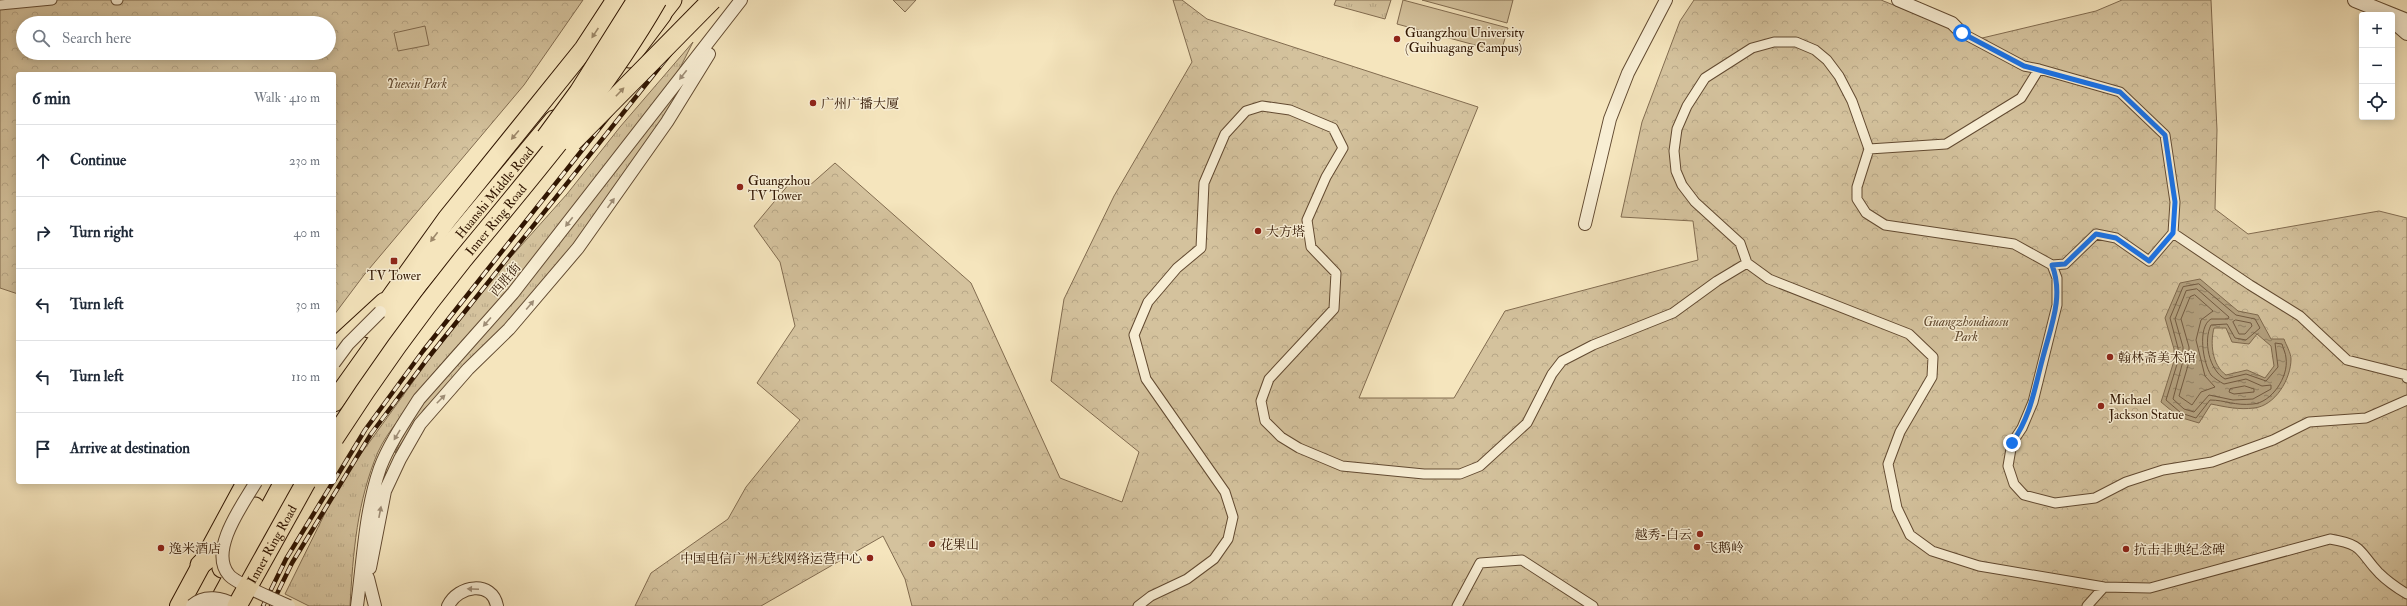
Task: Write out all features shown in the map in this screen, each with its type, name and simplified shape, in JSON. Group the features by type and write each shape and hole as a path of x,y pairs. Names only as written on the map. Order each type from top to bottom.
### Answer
{"highway":[{"name":"Huanshi Middle Road","path":"336,376 385,304 465,196 558,84 584,49 616,0"},
{"name":"Inner Ring Road","path":"336,415 412,308 558,123 616,35 637,0"},
{"path":"586,82 647,0"},
{"path":"487,231 626,86 712,0"},
{"name":"Huanshi Middle Road","path":"336,399 418,284 543,146 586,82 630,50 663,5"},
{"name":"Inner Ring Road","path":"336,435 412,324 547,158 663,5"},
{"path":"336,429 387,353 452,264 496,210 543,146 603,91 663,5"},
{"path":"202,606 240,533 269,484"},
{"path":"217,606 283,484"},
{"name":"Inner Ring Road","path":"224,606 293,484"},
{"path":"231,606 260,553 302,484"},
{"name":"Inner Ring Road","path":"236,606 305,484"},
{"path":"200,565 240,533"}],"main road":[{"path":"336,346 360,322 385,304"},
{"path":"179,606 245,484"}],"street":[{"path":"0,5 52,0"},
{"name":"西胜街","path":"364,606 385,491 400,459 420,424 468,369 509,329 578,248 667,122 742,0"},
{"name":"西胜街","path":"357,606 375,487 388,451 419,399 518,286 742,0"},
{"path":"1585,224 1610,119 1628,73 1666,0"},
{"path":"1898,0 1952,23 1962,33 2024,66 2120,92 2165,135 2175,202 2173,233 2149,261 2116,238 2096,234 2065,264 2052,265 2014,244 1886,225 1866,213 1857,199 1857,187 1869,149 1852,101 1839,76 1827,60 1815,50 1796,42 1774,42 1752,48 1705,78 1687,106 1677,129 1674,151 1676,171 1682,185 1694,202 1740,242 1747,263 1769,279 1909,334 1933,357 1932,377 1900,432 1888,464 1897,508 1910,535 1932,551 1979,566 2104,587 2156,587 2330,539 2346,541 2362,550 2379,573 2407,594"},
{"path":"2355,0 2381,12"},
{"path":"2395,17 2407,21"},
{"path":"2395,22 2407,33"},
{"path":"1869,149 1946,144 2021,98 2038,69"},
{"path":"1138,606 1151,596 1187,579 1214,559 1228,539 1233,517 1225,492 1146,379 1134,335 1148,302 1176,268 1201,248 1204,183 1225,134 1246,111 1262,106 1290,110 1333,128 1344,148 1326,177 1307,220 1311,247 1336,273 1334,309 1269,379 1260,401 1265,421 1281,437 1299,448 1342,466 1424,474 1460,474 1480,466 1526,423 1552,374 1562,361 1592,345 1673,313 1717,281 1747,263"},
{"path":"2173,233 2250,285 2300,316 2347,360 2406,375 2407,378"},
{"path":"2052,265 2057,278 2057,306 2033,402 2022,428 2012,443 2008,466 2014,484 2024,495 2055,503 2095,498 2126,482 2163,470 2212,462 2273,440 2309,422 2366,418 2407,400"},
{"path":"336,360 348,344 385,304"},
{"path":"255,484 228,531 222,559 229,576 289,606"},
{"path":"1457,606 1480,563 1522,560 1593,606"},
{"path":"368,578 375,606"},
{"path":"2087,606 2104,587"},
{"path":"448,606 462,590 470,588 484,590 495,599 497,606"},
{"path":"193,606 202,601 216,599 236,606"}],"green space":[{"name":"Yuexiu Park","path":"0,0 583,0 524,85 364,275 336,312 336,72 16,72 16,293 0,288"},
{"path":"893,0 916,0 905,12"},
{"name":"Guangzhoudiaosu Park","path":"1173,0 1182,0 1207,19 1478,107 1359,398 1454,398 1505,311 1698,260 1693,221 1621,217 1642,122 1680,21 1694,0 1881,0 1978,39 2096,11 2122,0 2211,0 2217,130 2215,209 2248,234 2379,211 2407,218 2407,606 912,606 905,579 883,536 761,606 635,606 651,573 728,519 746,487 800,420 757,383 795,326 780,262 754,226 789,184 809,186 835,163 971,283 1060,478 1122,502 1139,452 1051,381 1064,299 1114,196 1192,62"},
{"path":"1336,0 1391,0 1385,19 1334,5"},
{"path":"1403,0 1508,28 1501,52 1397,24"},
{"path":"1422,0 1513,0 1507,23"},
{"path":"425,26 429,45 398,51 394,33"},
{"path":"693,42 677,74 512,284 437,368 384,440 371,471 361,508 357,528 350,606 309,606 285,594 340,483 438,347 487,284 567,194 620,127"},
{"path":"683,79 686,84 564,261 511,321 424,409 395,453 404,432 423,401"}],"water":[{"path":"2200,279 2238,311 2258,315 2271,339 2284,339 2291,357 2290,367 2285,383 2275,397 2269,402 2262,406 2248,409 2211,404 2199,423 2179,417 2161,402 2174,361 2174,349 2165,318 2180,283","holes":["2214,328 2226,328 2232,342 2249,344 2257,334 2271,346 2274,366 2265,378 2247,370 2226,375 2221,371 2215,360 2212,340"]}],"railway":[{"path":"336,478 365,430 423,351 701,0"},
{"path":"271,606 292,563 371,434 428,358 713,0"},
{"path":"263,606 286,559 332,484"}],"place":[{"name":"Guangzhou University (Guihuagang Campus)","path":"1397,39"},
{"name":"广州广播大厦","path":"813,103"},
{"name":"Guangzhou TV Tower","path":"740,187"},
{"name":"大方塔","path":"1258,231"},
{"name":"TV Tower","path":"394,261"},
{"name":"翰林斋美术馆","path":"2110,357"},
{"name":"Michael Jackson Statue","path":"2101,406"},
{"name":"越秀-白云","path":"1700,534"},
{"name":"花果山","path":"932,544"},
{"name":"飞鹅岭","path":"1697,547"},
{"name":"逸米酒店","path":"161,548"},
{"name":"抗击非典纪念碑","path":"2126,549"},
{"name":"中国电信广州无线网络运营中心","path":"870,558"}],"route":[{"path":"1962,33 2024,66 2120,92 2165,135 2175,202 2173,233 2149,261 2116,238 2096,234 2065,264 2052,265 2057,278 2057,306 2042,358 2033,402 2022,428 2012,443"}]}
